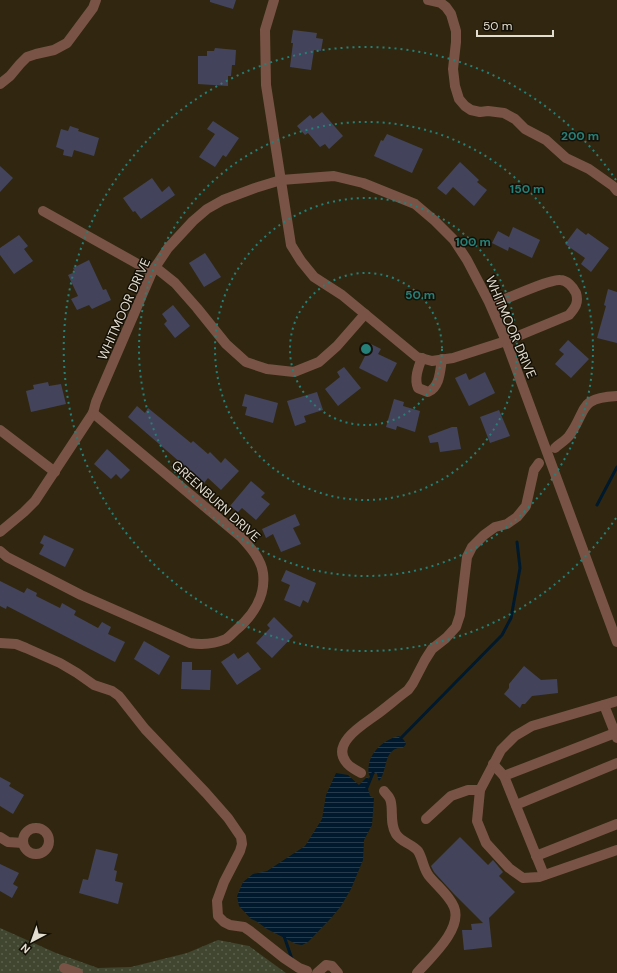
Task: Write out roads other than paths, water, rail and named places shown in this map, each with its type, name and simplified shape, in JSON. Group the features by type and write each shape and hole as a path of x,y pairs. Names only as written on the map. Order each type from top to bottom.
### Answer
{"street":[{"path":"0,84 28,57 54,50 67,43 93,8 96,0"},
{"path":"274,0 265,30 264,46 266,85 291,245 300,261 314,277 342,295 417,357 432,360 453,358 506,340 569,315 575,308 578,300 575,291 568,283 560,280 548,282 491,305"},
{"path":"428,0 441,3 451,14 456,31 453,69 455,86 464,106 471,110 480,112 488,111 504,113 515,119 525,129 546,140 566,158 589,169 613,186 617,192"},
{"name":"WHITMOOR DRIVE","path":"0,532 35,501 93,413 96,402 154,270 168,248 193,221 223,200 255,188 281,180 334,176 363,183 415,204 454,240 467,260 491,305 506,340 617,642"},
{"path":"43,211 154,270 176,284 198,308 226,344 246,362 267,369 294,372 319,362 336,346 365,314"},
{"path":"422,358 416,382 418,388 424,392 432,390 437,385 442,359"},
{"path":"555,448 568,437 586,405 593,400 603,397 617,396"},
{"name":"GREENBURN DRIVE","path":"0,550 7,557 81,595 190,643 199,645 210,644 227,638 246,622 261,598 264,585 263,572 259,559 251,548 241,537 93,413"},
{"path":"0,430 55,472"},
{"path":"361,773 345,761 343,754 344,746 348,738 356,729 408,690 424,660 432,649 446,638 456,627 460,615 467,556 472,547 484,535 495,527 507,524 517,517 526,506 534,470 539,463"},
{"path":"0,644 16,644 26,648 60,663 77,672 94,685 112,691 119,696 145,730 228,818 241,837 242,844 240,851 224,882 217,901 218,916 230,925 250,931 299,968 309,972 326,965 332,966 338,973"},
{"path":"617,701 532,726 515,736 501,750 480,790 477,822 486,843 509,868 523,878 544,875 617,850"},
{"path":"504,776 616,735 604,705"},
{"path":"516,805 617,763"},
{"path":"493,764 504,776 544,875"},
{"path":"426,819 452,796 468,790 480,790"},
{"path":"384,792 390,799 391,817 395,833 400,840 416,850 422,859 428,874 440,890 449,898 454,908 456,919 451,932 417,973"},
{"path":"536,856 617,824"},
{"path":"0,837 8,842 23,843"},
{"path":"64,968 78,973"}],"water":[{"path":"399,736 406,744 403,748 397,748 392,751 389,755 382,777 379,781 377,773 371,777 369,775 368,768 372,755 381,745"},
{"path":"336,773 348,775 359,785 367,777 369,779 367,785 370,796 374,798 372,825 364,840 363,860 351,889 341,906 308,942 302,945 296,944 251,919 239,906 237,896 243,882 253,874 267,871 305,846 322,819 326,795"}],"waterway":[{"path":"597,505 617,467"},
{"path":"399,740 502,635 511,618 520,568 517,542"},
{"path":"366,790 373,773"},
{"path":"284,936 292,959"}]}
